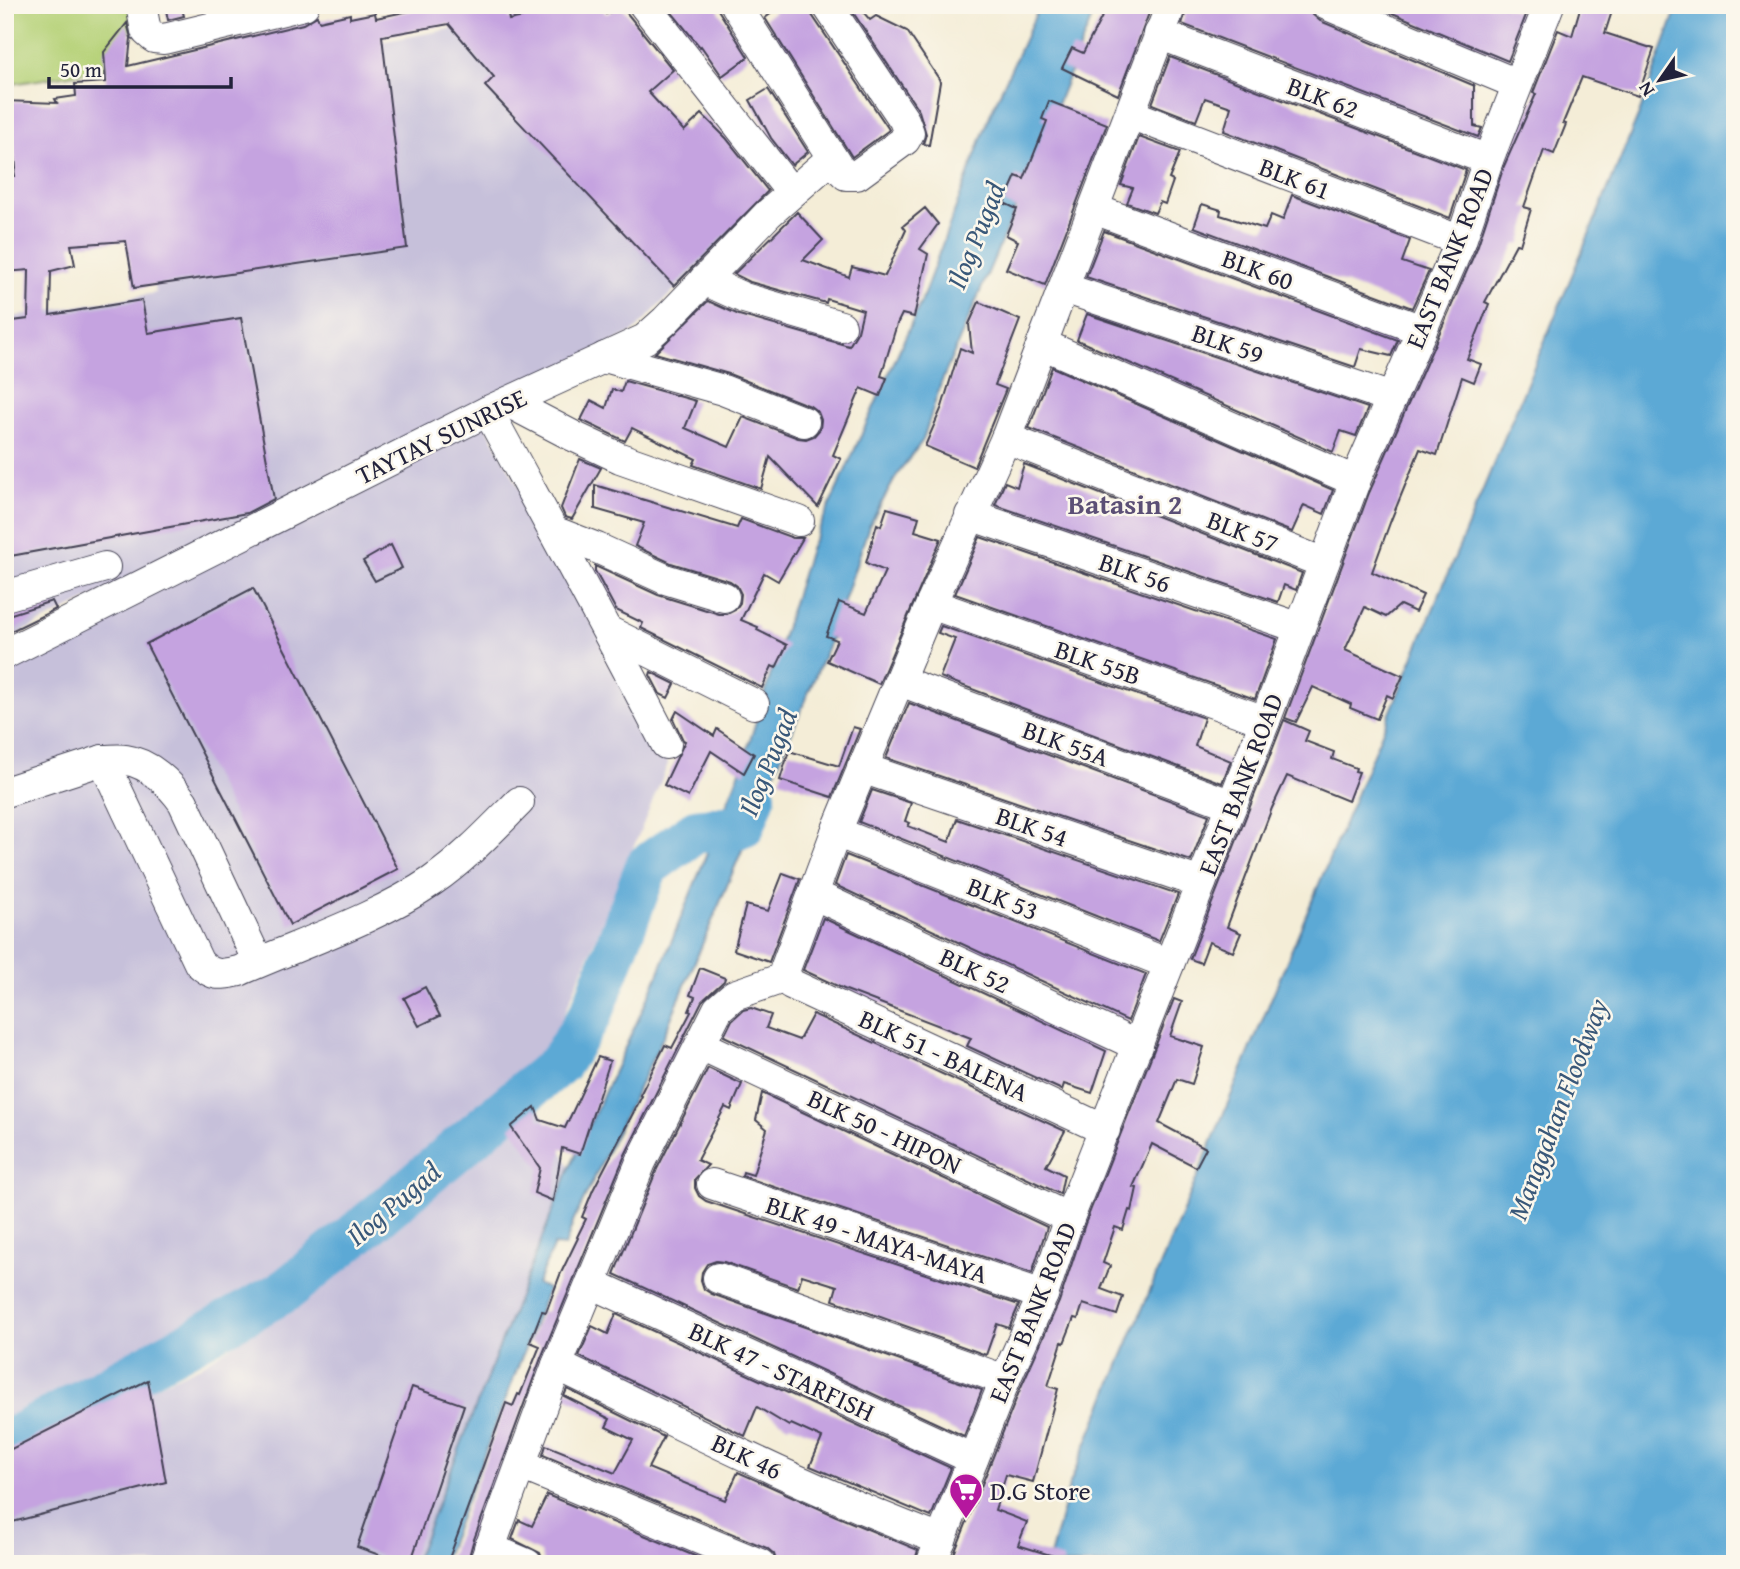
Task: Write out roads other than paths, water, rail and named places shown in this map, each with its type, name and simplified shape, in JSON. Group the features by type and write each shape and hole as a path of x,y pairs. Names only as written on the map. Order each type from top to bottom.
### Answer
{"street":[{"path":"141,5 146,31 154,38 164,39 304,5"},
{"path":"644,5 791,192"},
{"path":"736,5 832,158 846,175 857,175 905,140 909,133 904,120 827,5"},
{"path":"527,1564 487,1556 557,1365 641,1161 718,1009 734,995 786,977 785,969 836,832 931,604 1006,438 1171,5"},
{"path":"1327,5 1517,84"},
{"name":"EAST BANK ROAD","path":"936,1552 1005,1380 1043,1295 1069,1218 1265,721 1355,481 1461,241 1488,160 1549,5"},
{"name":"BLK 62","path":"1159,34 1488,160"},
{"name":"BLK 61","path":"1130,114 1461,241"},
{"name":"TAYTAY SUNRISE","path":"5,654 498,406 645,339 791,192 832,158"},
{"name":"BLK 60","path":"1094,209 1422,330"},
{"path":"704,279 744,298 841,326"},
{"name":"BLK 59","path":"1064,288 1392,398"},
{"path":"1042,344 1355,481"},
{"path":"605,357 723,390 804,422"},
{"path":"498,406 620,458 799,521"},
{"path":"498,406 553,531 666,744"},
{"name":"BLK 57","path":"1006,438 1324,563"},
{"name":"BLK 56","path":"970,515 1300,628"},
{"path":"553,531 665,579 724,597"},
{"path":"5,596 105,567"},
{"name":"BLK 55B","path":"931,604 1265,721"},
{"path":"608,631 754,704"},
{"name":"BLK 55A","path":"900,681 1232,805"},
{"path":"5,792 103,760 128,760 154,772 183,802 258,962"},
{"path":"103,760 199,963 208,972 221,975 369,915 432,881 484,838 519,802"},
{"name":"BLK 54","path":"862,768 1201,883"},
{"name":"BLK 53","path":"836,832 1169,964"},
{"name":"BLK 52","path":"813,894 1138,1046"},
{"name":"BLK 51 - BALENA","path":"786,977 791,985 1105,1130"},
{"name":"BLK 50 - HIPON","path":"701,1045 1069,1218"},
{"name":"BLK 49 - MAYA-MAYA","path":"712,1184 1043,1295"},
{"path":"718,1278 1005,1380"},
{"name":"BLK 47 - STARFISH","path":"591,1283 973,1459"},
{"name":"BLK 46","path":"557,1365 890,1521 936,1552"},
{"path":"521,1465 760,1564"}],"water":[{"path":"1040,5 1097,5 1016,207 941,383 923,440 897,475 869,526 834,632 664,1035 574,1220 565,1246 554,1245 537,1284 548,1289 442,1564 414,1564 570,1167 653,987 742,766 810,549 921,302 990,115"},
{"name":"Manggahan Floodway","path":"1678,5 1735,5 1735,1564 1048,1564 1070,1483 1639,114"}],"waterway":[{"name":"Ilog Pugad","path":"5,1443 285,1291 560,1063 592,1012 647,866 696,831 743,826 754,796"}],"place":[{"name":"D.G Store","path":"966,1520"}],"district":[{"name":"Batasin 2","path":"1125,503"}]}
